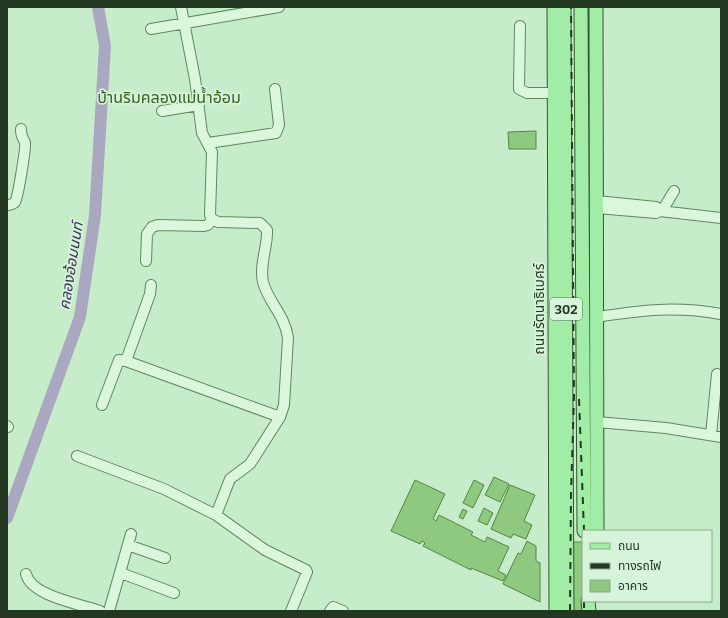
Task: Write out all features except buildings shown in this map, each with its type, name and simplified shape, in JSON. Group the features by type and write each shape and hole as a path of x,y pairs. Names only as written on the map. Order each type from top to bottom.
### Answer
{"main road":[{"name":"ถนนรัตนาธิเบศร์","path":"554,7 556,611"},
{"name":"ถนนรัตนาธิเบศร์","path":"564,7 567,611"},
{"name":"302","path":"581,7 584,530"},
{"name":"302","path":"596,7 598,317 597,530"},
{"path":"554,76 566,269"},
{"path":"583,269 596,85"},
{"path":"563,611 567,559"}],"street":[{"path":"146,261 147,234 152,227 158,225 204,226 208,225 212,219 210,209 213,159 212,152 202,133 199,106 181,7"},
{"path":"151,28 279,7"},
{"path":"520,26 519,89 527,93 554,93"},
{"path":"208,143 276,133 279,125 275,89"},
{"path":"162,111 199,106"},
{"path":"7,206 14,203 16,200 26,146 21,136 21,129"},
{"path":"661,211 674,191"},
{"path":"597,204 656,207 661,211 721,218"},
{"path":"212,219 218,222 260,223 267,230 263,281 282,317 288,338 284,405 280,417 250,464 230,479 216,515"},
{"path":"126,361 150,294 151,285"},
{"path":"598,317 664,308 685,308 721,314"},
{"path":"102,405 118,360 126,361 280,417"},
{"path":"597,422 666,428 716,436 718,390 717,374"},
{"path":"77,456 164,489 216,515 265,550 306,570 307,572 291,611"},
{"path":"109,611 131,534"},
{"path":"128,545 165,558"},
{"path":"121,573 174,593"},
{"path":"26,574 34,587 50,595 100,611"},
{"path":"330,611 333,607 343,611"}],"waterway":[{"name":"คลองอ้อมนนท์","path":"7,518 80,317 95,215 105,46 98,7"}],"railway":[{"path":"570,611 574,397 571,7"},
{"path":"579,399 584,530"},
{"path":"584,602 584,611"}],"district":[{"name":"บ้านริมคลองแม่น้ำอ้อม","path":"169,97"}]}
